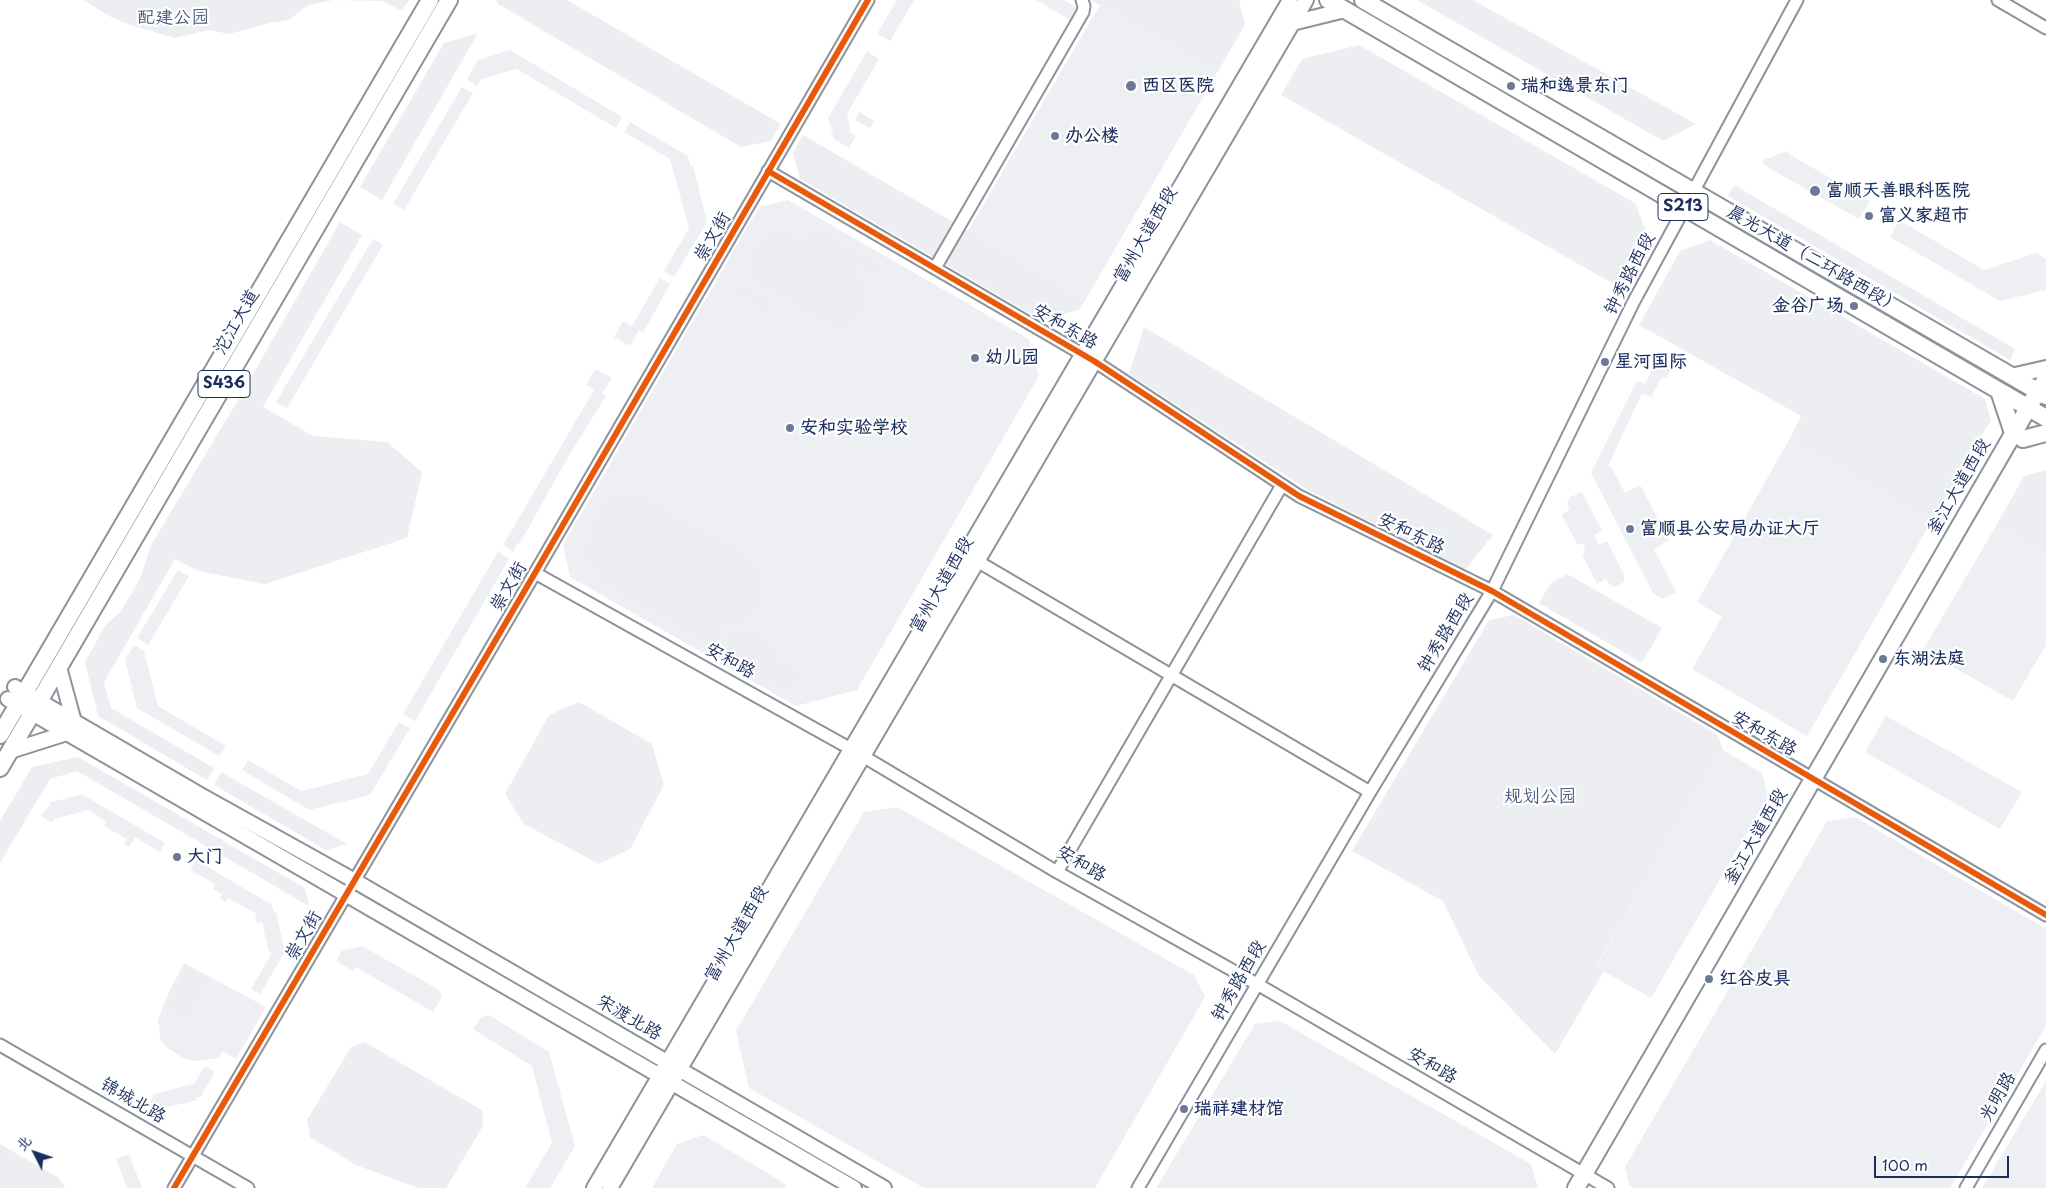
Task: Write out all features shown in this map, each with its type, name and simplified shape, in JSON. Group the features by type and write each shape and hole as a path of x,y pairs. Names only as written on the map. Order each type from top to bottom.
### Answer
{"highway":[{"name":"沱江大道","path":"0,735 16,696 430,0"},
{"name":"沱江大道","path":"0,768 449,0"},
{"name":"晨光大道（二环路西段）","path":"1328,0 2037,413"},
{"name":"晨光大道（二环路西段）","path":"1363,0 2043,395"},
{"path":"1999,391 2018,436 2046,433"},
{"name":"釜江大道西段","path":"1585,1182 2018,436 2037,413 2043,395"}],"main road":[{"name":"富州大道西段","path":"857,753 977,561 1281,6 1290,0"},
{"name":"富州大道西段","path":"594,1188 674,1066 1088,358 1306,0"},
{"path":"1292,23 1345,10"},
{"path":"2011,376 2046,368"},
{"name":"釜江大道西段","path":"2043,395 2046,376"},
{"path":"59,667 71,728"},
{"path":"16,696 71,728"},
{"path":"10,751 71,728"},
{"name":"宋渡北路","path":"71,728 355,880 884,1188"},
{"name":"宋渡北路","path":"71,728 347,894 854,1188"},
{"name":"富州大道西段","path":"610,1188 666,1079"}],"street":[{"name":"崇文街","path":"174,1188 868,0"},
{"path":"935,268 1082,12 1082,0"},
{"name":"钟秀路西段","path":"1138,1188 1370,792 1492,591 1633,303 1797,0"},
{"path":"1998,0 2046,28"},
{"name":"安和东路","path":"768,172 1088,358 1299,496 1492,591 1817,783 2046,915"},
{"path":"1057,872 1282,485"},
{"path":"977,561 1370,792"},
{"name":"安和路","path":"535,573 857,753 1057,872 1257,984 1585,1182 1608,1188"},
{"name":"锦城北路","path":"0,1045 248,1188"},
{"name":"光明路","path":"1966,1188 2046,1050"}],"shaded area":[{"path":"897,0 914,0 890,41 877,34"},
{"path":"1036,0 1064,0 1079,9 1072,21"},
{"path":"1100,5 1217,73 1086,299 968,231"},
{"path":"510,50 622,117 616,128 517,69 481,79 477,86 467,79 478,60"},
{"path":"867,51 879,59 847,114 851,133 856,136 849,148 834,139 828,118"},
{"path":"462,87 473,93 404,210 393,204"},
{"path":"630,122 688,156 691,167 693,166 707,222 674,277 664,271 689,228 670,159 624,132"},
{"path":"1788,151 1789,154 1870,201 1859,219 1764,165 1763,160"},
{"name":"安和实验学校","path":"788,200 1029,339 1039,376 857,690 796,706 570,577 563,545 759,207"},
{"path":"1899,220 1984,270 2036,253 2046,259 2046,290 2000,301 1890,237"},
{"path":"373,239 383,245 287,408 276,402"},
{"path":"660,278 670,284 643,333 639,330 630,346 614,337 623,321 632,326"},
{"path":"1658,359 1673,366 1666,379 1662,377 1651,397 1642,393 1608,466 1612,468 1625,493 1640,485 1669,540 1654,549 1676,592 1662,599 1653,593 1591,473 1637,381 1645,384"},
{"path":"595,369 612,378 602,394 606,396 513,552 503,545 594,390 586,385"},
{"path":"1789,440 1931,522 1807,736 1692,669 1722,617 1697,602"},
{"path":"1582,492 1602,531 1594,535 1599,545 1607,541 1624,575 1624,582 1615,587 1608,583 1606,579 1597,584 1582,554 1585,553 1583,544 1577,544 1561,514 1570,510 1567,504 1570,497"},
{"path":"1996,526 2046,555 2046,645 2013,701 1923,650"},
{"path":"498,552 509,559 415,721 403,714"},
{"path":"178,570 189,576 148,645 137,638"},
{"path":"134,645 144,651 158,706 226,746 219,756 137,708 125,660"},
{"path":"1886,716 2022,792 2000,829 1865,752"},
{"path":"399,722 410,728 370,795 309,810 242,770 248,760 301,791 368,774"},
{"path":"1723,750 1762,773 1768,797 1651,998 1596,967"},
{"path":"82,794 83,797 85,796 165,843 160,852 135,837 129,847 124,844 127,839 104,826 106,821 88,810 54,819 52,823 41,816 50,805 49,803"},
{"path":"897,807 1194,975 1205,997 1095,1188 924,1188 749,1088 736,1031 864,812"},
{"path":"1855,817 2046,929 2046,1026 1950,1188 1635,1188 1629,1185 1625,1167 1827,821"},
{"path":"196,860 272,905 274,912 276,912 285,952 260,994 251,989 272,953 269,952 262,922 257,923 255,917 257,914 228,898 225,902 220,899 222,894 213,889 215,884 190,870"},
{"path":"362,946 439,990 442,997 433,1012 356,967 353,971 336,961 342,951"},
{"path":"184,963 266,1007 236,1059 222,1051 219,1058 196,1061 185,1059 165,1046 160,1038 159,1024 157,1022 169,992"},
{"path":"489,1015 549,1052 575,1146 550,1188 525,1188 552,1143 532,1066 473,1029 481,1017"},
{"path":"1280,1021 1531,1164 1538,1188 1156,1188 1255,1024"},
{"path":"205,1066 215,1072 201,1096 196,1098 197,1100 164,1108 150,1102 154,1094 194,1084"},
{"path":"2046,1081 2046,1188 1982,1188"},
{"path":"703,1135 786,1185 784,1188 652,1188 677,1144"},
{"path":"129,1154 142,1188 127,1188 116,1159"}],"green space":[{"name":"配建公园","path":"83,0 333,0 309,5 288,20 229,34 209,30 175,38 130,25 111,17"},
{"path":"333,0 409,0 402,11 383,1"},
{"path":"496,0 567,0 781,124 771,141 741,147 498,4"},
{"path":"1091,0 1239,0 1245,25 1217,73"},
{"path":"1417,0 1473,0 1696,124 1663,141"},
{"path":"478,33 382,200 360,187 444,43"},
{"path":"1359,45 1635,203 1647,234 1617,286 1281,95 1302,59"},
{"path":"859,112 874,121 870,128 855,120"},
{"path":"803,135 1086,299 1079,310 1041,320 800,179 793,153"},
{"path":"1734,185 2015,349 2010,360 1728,196"},
{"path":"340,222 362,235 263,407 313,436 387,442 422,472 407,538 265,584 198,571 175,559 104,682 111,708 214,768 207,780 98,716 85,662 105,626 121,611 140,579 151,545 241,395"},
{"path":"816,226 887,267 880,278 859,266 855,273 863,281 868,299 845,333 748,280 754,271 752,256 754,248 763,236 769,232 784,232 805,244"},
{"path":"1710,240 1985,399 1991,420 1931,522 1789,440 1801,416 1639,325 1680,251"},
{"path":"738,281 774,301 768,313 731,292"},
{"path":"1144,327 1493,535 1465,570 1308,490 1129,374"},
{"path":"2046,470 2046,555 1996,526 2024,476"},
{"path":"627,492 639,494 749,555 762,574 762,595 756,610 746,621 725,628 714,647 592,578 598,568 580,558 591,540 590,527 599,507 609,498"},
{"path":"1567,574 1662,628 1642,663 1539,603 1550,584"},
{"name":"规划公园","path":"1514,615 1718,735 1723,750 1596,966 1604,971 1555,1054 1479,976 1443,901 1352,851 1489,620"},
{"path":"745,626 782,648 776,658 801,673 788,695 719,653 732,632 739,636"},
{"path":"579,702 652,744 664,785 630,849 599,864 524,824 505,794 549,715"},
{"path":"78,757 305,888 309,906 77,771 50,779 0,863 0,821 32,767"},
{"path":"221,772 347,844 326,850 214,785"},
{"path":"188,968 209,980 186,1019 165,1007"},
{"path":"364,1042 482,1110 483,1126 446,1188 418,1188 356,1165 310,1137 307,1120 351,1047"},
{"path":"0,1144 59,1178 65,1188 0,1188"}],"cycle path":[{"path":"174,1188 868,0"},
{"path":"768,171 1094,361 1299,496 1492,591 2046,915"}],"place":[{"name":"西区医院","path":"1131,86"},
{"name":"瑞和逸景东门","path":"1511,86"},
{"name":"办公楼","path":"1055,136"},
{"name":"富顺天善眼科医院","path":"1815,191"},
{"name":"富义家超市","path":"1869,216"},
{"name":"金谷广场","path":"1854,306"},
{"name":"幼儿园","path":"975,358"},
{"name":"星河国际","path":"1605,362"},
{"name":"安和实验学校","path":"790,428"},
{"name":"富顺县公安局办证大厅","path":"1630,529"},
{"name":"东湖法庭","path":"1883,659"},
{"name":"大门","path":"177,857"},
{"name":"红谷皮具","path":"1709,979"},
{"name":"瑞祥建材馆","path":"1184,1109"}]}
